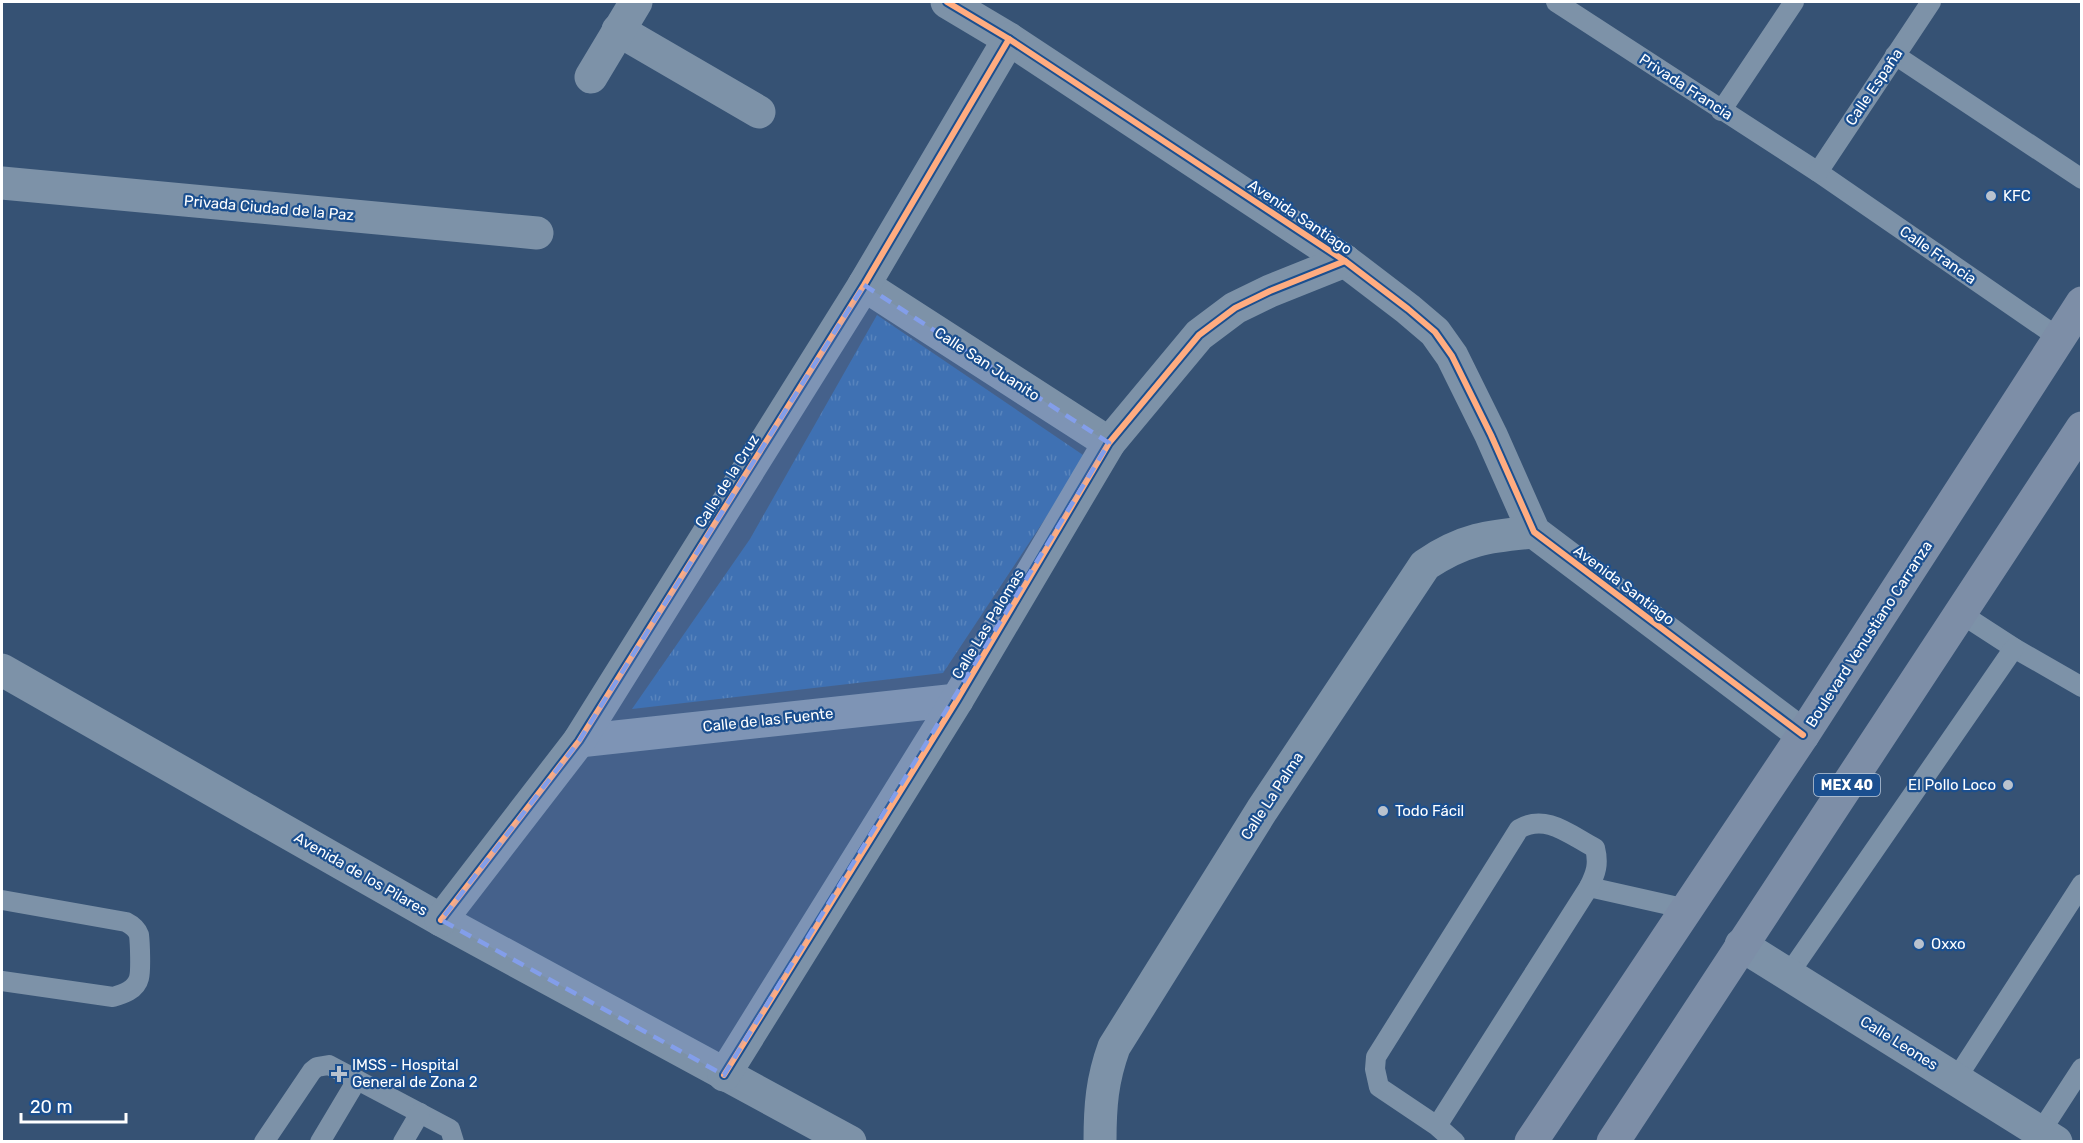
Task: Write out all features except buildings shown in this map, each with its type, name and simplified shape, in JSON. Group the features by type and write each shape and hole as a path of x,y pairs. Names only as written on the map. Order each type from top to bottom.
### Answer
{"main road":[{"name":"Boulevard Venustiano Carranza","path":"1531,1142 1803,735 2082,303"},
{"name":"MEX 40","path":"1612,1142 2082,428"}],"street":[{"path":"591,77 636,2"},
{"name":"Avenida Santiago","path":"947,2 1009,39 1345,261 1435,332 1452,356 1491,435 1534,532 1803,735"},
{"path":"618,30 759,112"},
{"name":"Calle de la Cruz","path":"441,920 579,741 864,285 1009,39"},
{"name":"Privada Ciudad de la Paz","path":"2,183 537,233"},
{"name":"Calle Las Palomas","path":"724,1075 957,700 1109,443 1199,335 1235,308 1270,291 1345,261"},
{"name":"Calle San Juanito","path":"864,285 1109,443"},
{"name":"Calle La Palma","path":"1100,1142 1102,1085 1114,1047 1263,810 1425,565 1444,552 1462,544 1490,536 1534,532"},
{"name":"Avenida de los Pilares","path":"2,670 441,920 850,1142"},
{"name":"Calle de las Fuente","path":"579,741 957,700"},
{"name":"Calle Leones","path":"1741,945 2048,1136"}],"lane":[{"name":"Privada Francia","path":"1556,2 1818,172"},
{"path":"1721,111 1794,2"},
{"name":"Calle España","path":"1818,172 1931,2"},
{"path":"1895,55 2082,178"},
{"name":"Calle Francia","path":"1818,172 2059,338"},
{"path":"1960,613 2014,648 2082,687"},
{"path":"1788,975 2014,648"},
{"path":"1437,1126 1596,871 1595,848 1548,823 1529,824 1519,829 1376,1057 1375,1069 1380,1087 1437,1126 1455,1142"},
{"path":"1956,1079 2082,884"},
{"path":"1588,887 1687,909"},
{"path":"2,900 126,922 132,925 139,934 139,979 126,993 113,997 2,981"},
{"path":"264,1142 312,1071 317,1067 329,1065 450,1129 454,1142"},
{"path":"2048,1136 2082,1068"},
{"path":"320,1142 357,1080"},
{"path":"403,1142 420,1113"}],"highlighted area":[{"path":"864,285 1109,443 724,1075 441,920 579,741"}],"green space":[{"path":"877,315 1086,457 943,673 632,709 750,539"}],"cycle path":[{"path":"947,2 1009,39 1345,261 1435,332 1452,356 1491,435 1534,532 1803,735"},
{"path":"441,920 579,741 864,285 1009,39"},
{"path":"724,1075 957,700 1109,443 1199,335 1235,308 1270,291 1345,261"}],"place":[{"name":"KFC","path":"1991,196"},
{"name":"El Pollo Loco","path":"2008,785"},
{"name":"Todo Fácil","path":"1383,811"},
{"name":"Oxxo","path":"1919,944"},
{"name":"IMSS - Hospital General de Zona 2","path":"339,1074"}]}
